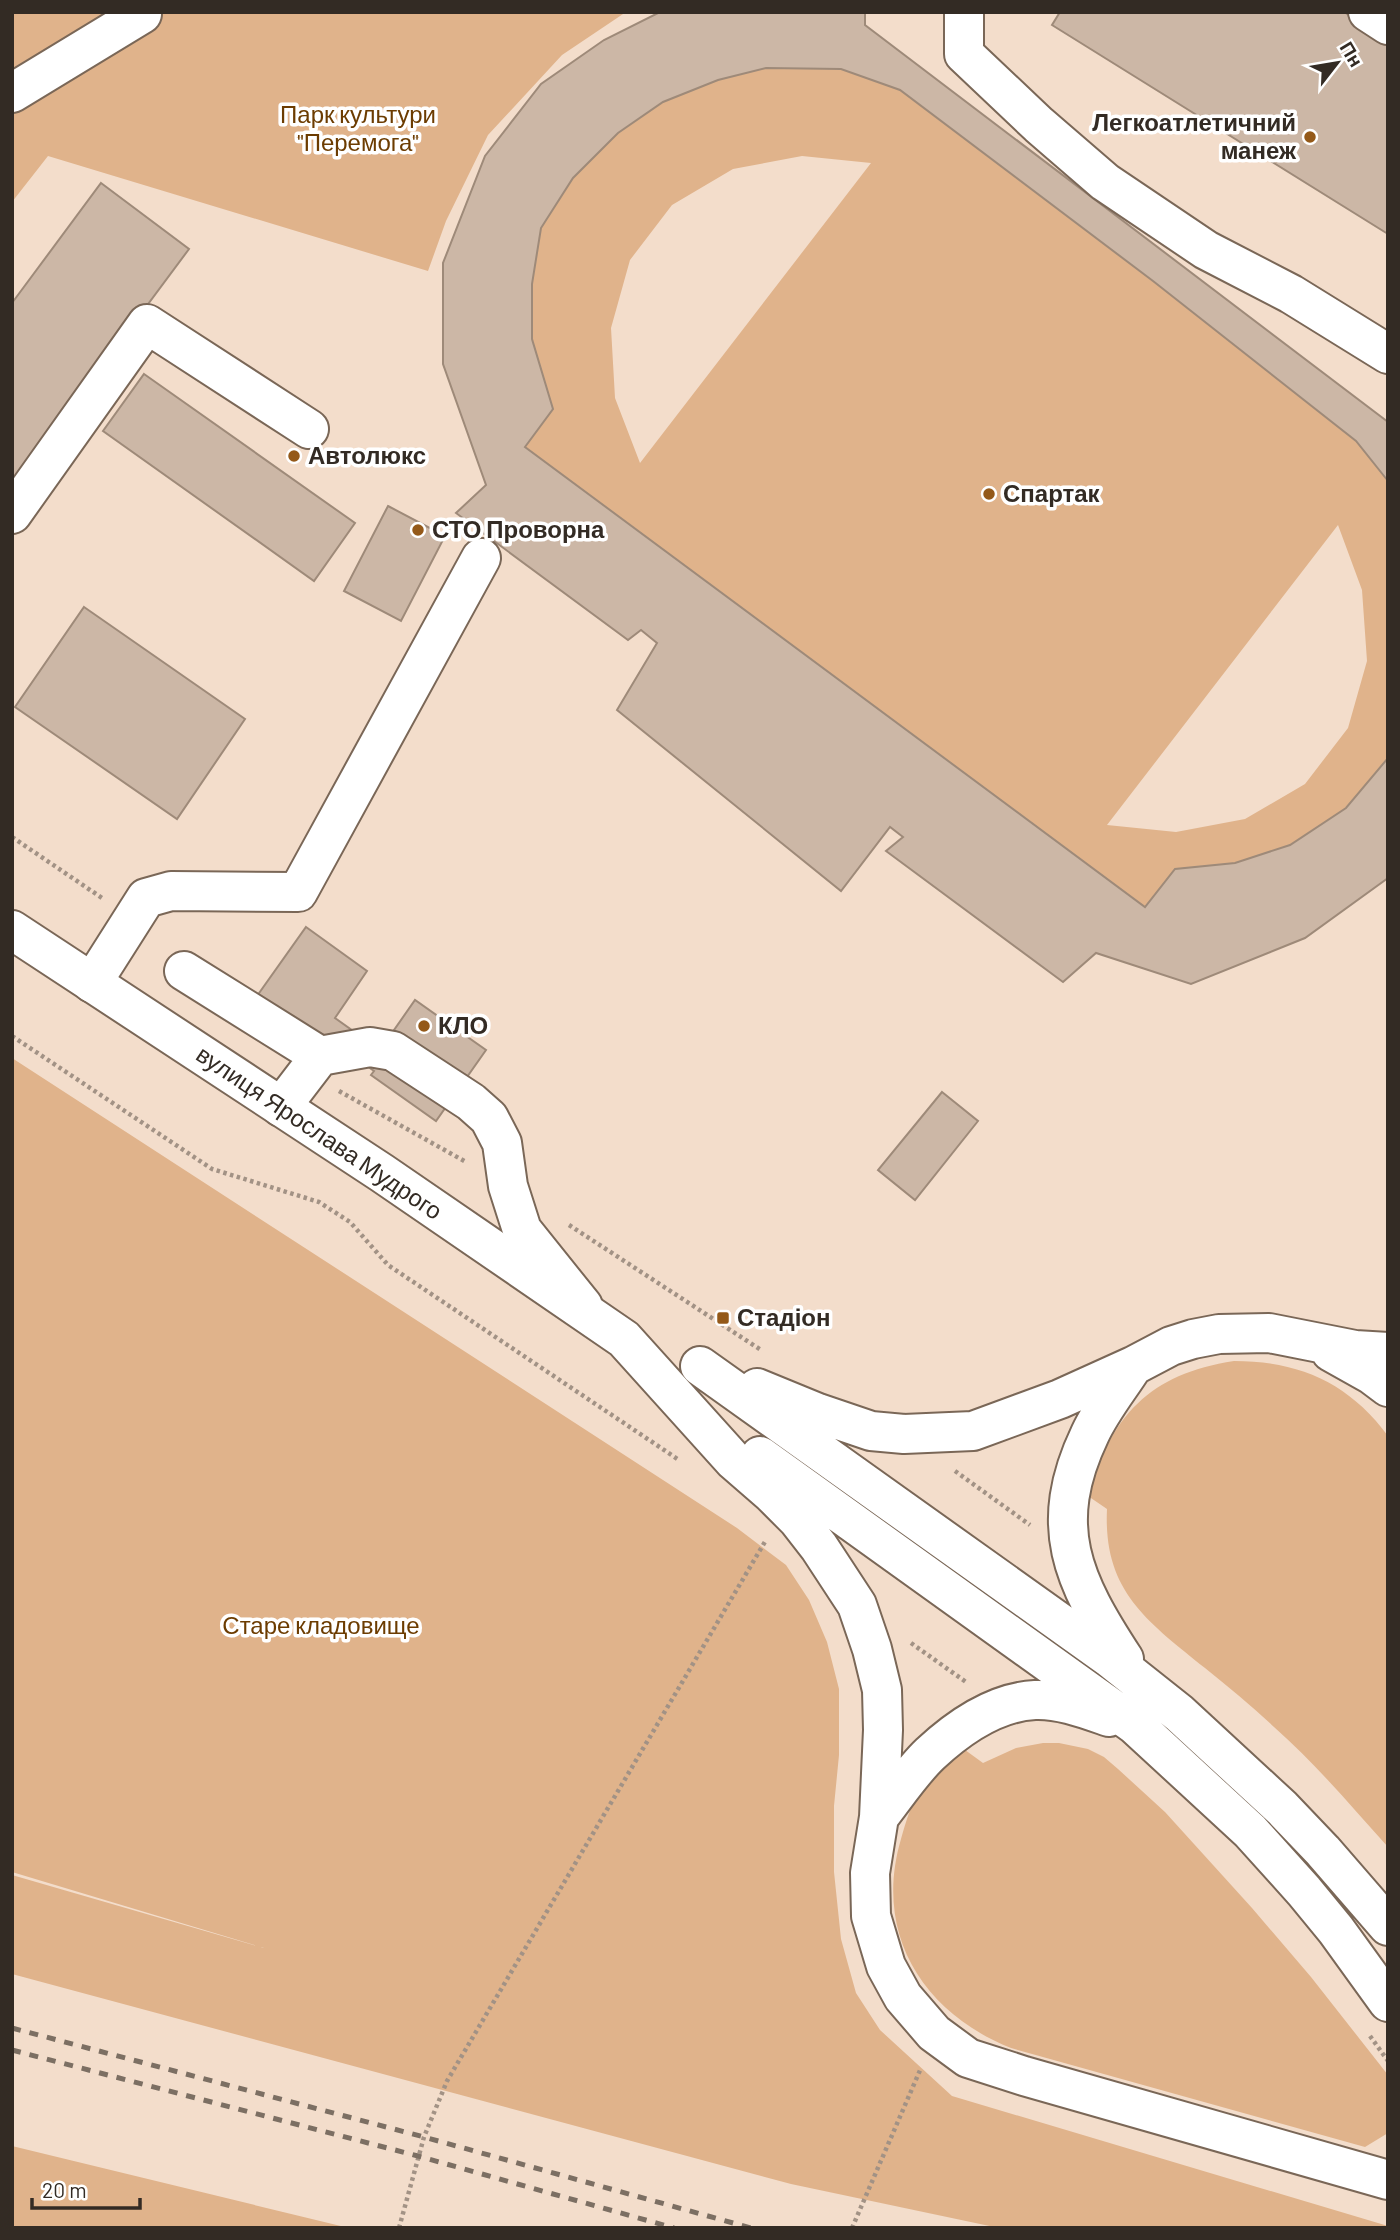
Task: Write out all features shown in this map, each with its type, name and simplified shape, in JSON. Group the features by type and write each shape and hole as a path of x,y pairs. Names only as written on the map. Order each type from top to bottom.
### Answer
{"main road":[{"path":"964,12 964,54 1039,125 1105,182 1206,250 1291,294 1388,355"},
{"path":"1368,12 1388,24"},
{"path":"12,93 142,15"},
{"path":"12,514 147,324 309,429"},
{"path":"92,984 146,898 170,891 298,892 481,558"},
{"name":"вулиця Ярослава Мудрого","path":"12,930 382,1173 624,1339"},
{"path":"184,971 320,1056 370,1047 393,1051 471,1102 489,1118 502,1143 508,1185 522,1230 590,1316"},
{"path":"281,1107 320,1056"},
{"path":"624,1339 848,1424 871,1431 904,1434 973,1431 1027,1412 1133,1366 1171,1346 1219,1334 1269,1333 1355,1350 1388,1352"},
{"path":"624,1339 734,1461 772,1493 797,1520 819,1547 857,1605 882,1690 879,1817 870,1873 871,1916 886,1966 904,1997 934,2033 968,2058 1388,2180"},
{"path":"1314,1343 1363,1369 1388,1387"},
{"path":"700,1366 1111,1659 1179,1713 1259,1785 1323,1851 1388,1926"},
{"path":"1133,1366 1090,1432 1074,1473 1068,1511 1070,1555 1081,1586 1097,1618 1139,1681"},
{"path":"678,1398 1135,1725 1250,1831 1304,1891 1336,1930 1377,2016"},
{"path":"879,1817 929,1755 959,1731 1000,1708 1036,1700 1059,1703 1135,1725"}],"path":[{"path":"12,1035 212,1169 319,1202 350,1222 388,1265 682,1462"},
{"path":"336,1090 467,1163"},
{"path":"565,1223 772,1357"},
{"path":"954,1470 1031,1525"},
{"path":"399,2228 424,2137 447,2081 768,1536"},
{"path":"905,1639 969,1684"},
{"path":"1377,2016 1388,2061"},
{"path":"852,2228 925,2061"}],"green space":[{"name":"Парк культури \"Перемога\"","path":"12,12 626,12 562,55 488,135 446,221 428,271 48,156 12,202"},
{"path":"766,68 841,69 900,90 1153,281 1356,441 1388,481 1388,758 1346,808 1290,845 1235,863 1175,869 1145,907 525,447 532,339 532,284 541,228 573,178 618,133 663,102 718,80","holes":["802,156 871,163 640,463 615,398 611,328 630,260 672,205 733,169","1338,525 1362,590 1367,661 1348,728 1305,784 1245,819 1176,832 1107,825"]},
{"name":"Старе кладовище","path":"12,1058 737,1528 786,1565 809,1600 827,1642 839,1689 834,1872 841,1939 856,1993 880,2030 952,2096 1388,2228 999,2228 791,2184 12,1974 12,1875 264,1948 12,1872"},
{"path":"1234,1361 1280,1365 1321,1379 1357,1402 1388,1436 1388,1847 1289,1741 1147,1619 1121,1583 1112,1562 1107,1509 1088,1496 1109,1443 1138,1403 1179,1376 1204,1367"},
{"path":"1059,1743 1088,1749 1104,1757 1165,1812 1252,1908 1311,1977 1388,2075 1388,2133 1365,2147 1011,2048 980,2033 953,2014 930,1992 912,1966 900,1938 894,1907 894,1874 901,1839 913,1804 927,1780 961,1747 983,1763 1016,1748"},
{"path":"12,2146 349,2228 12,2228"}],"building":[{"path":"660,12 865,12 865,25 1388,422 1388,481 1356,441 1153,281 900,90 841,69 766,68 718,80 663,102 618,133 573,178 541,228 532,284 532,339 553,409 525,447 1145,907 1175,869 1235,863 1290,845 1346,808 1388,758 1388,878 1305,938 1191,984 1096,953 1063,982 886,851 903,837 890,827 841,891 617,710 657,643 641,630 628,640 456,513 486,485 443,364 443,263 485,156 541,84 604,40"},
{"name":"Легкоатлетичний манеж","path":"1060,12 1344,12 1388,40 1388,234 1052,25"},
{"path":"101,183 189,249 12,487 12,303"},
{"path":"144,374 355,523 314,581 103,431"},
{"path":"388,506 445,536 401,621 344,591"},
{"path":"84,607 245,719 177,819 15,707"},
{"name":"КЛО","path":"306,927 367,971 335,1018 380,1050 415,1000 486,1050 436,1121 371,1075 374,1071 322,1034 318,1039 257,996"},
{"path":"942,1092 978,1121 915,1200 878,1170"}],"railway":[{"path":"12,2028 424,2137 751,2228"},
{"path":"12,2050 418,2156 674,2228"}],"place":[{"name":"Легкоатлетичний манеж","path":"1310,137"},
{"name":"Автолюкс","path":"294,456"},
{"name":"Спартак","path":"989,494"},
{"name":"СТО Проворна","path":"418,530"},
{"name":"КЛО","path":"424,1026"},
{"name":"Стадіон","path":"723,1318"}]}
